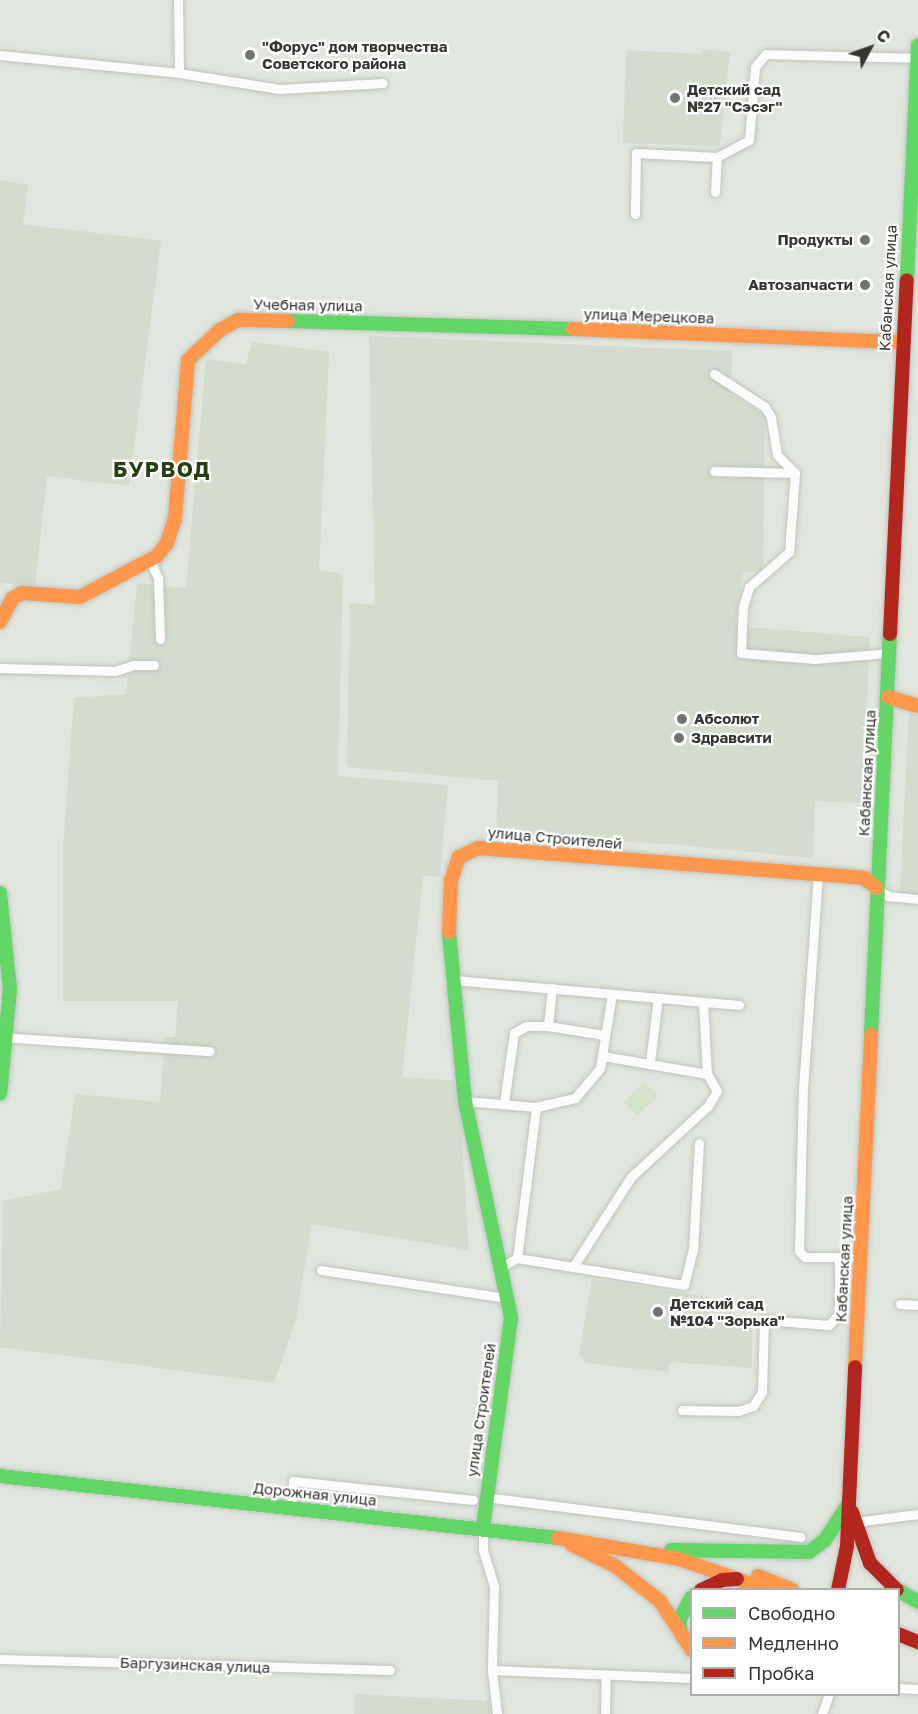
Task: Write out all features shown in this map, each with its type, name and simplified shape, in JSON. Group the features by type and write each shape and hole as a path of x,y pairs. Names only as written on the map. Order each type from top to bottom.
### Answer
{"main road":[{"name":"Кабанская улица","path":"838,1588 847,1546 917,59"},
{"name":"Учебная улица","path":"0,622 13,598 22,593 80,597 150,560 167,543 174,519 185,372 188,360 201,347 238,320 395,322"},
{"name":"улица Мерецкова","path":"395,322 902,342"},
{"path":"888,697 918,706"},
{"name":"улица Строителей","path":"483,1528 479,1498 511,1318 465,1101 448,926 450,881 459,857 468,850 478,848 661,865 864,878 877,888"},
{"path":"0,893 10,989 0,1094"},
{"name":"Дорожная улица","path":"0,1476 483,1528 627,1548 671,1550 732,1566 787,1588"},
{"name":"Кабанская улица","path":"849,1503 870,1563 884,1581 895,1588"},
{"path":"671,1550 809,1552 825,1540 849,1503"},
{"path":"549,1536 594,1554 630,1576 660,1601 682,1639 690,1648"},
{"name":"Дорожная улица","path":"627,1548 743,1579 763,1588"},
{"path":"705,1588 722,1580 743,1579"},
{"name":"Кабанская улица","path":"900,1591 918,1602"},
{"path":"682,1639 679,1620 690,1601"},
{"path":"900,1635 918,1642"},
{"path":"900,1645 918,1652"}],"street":[{"path":"178,0 179,74"},
{"path":"635,214 636,153 717,157 749,140 755,67 766,54 917,59"},
{"path":"0,55 179,74 280,89 383,83"},
{"path":"715,192 717,157"},
{"path":"909,195 918,180"},
{"path":"714,374 765,407 771,417 777,455 795,473 789,552 749,587 743,607 741,653 815,659 890,653"},
{"path":"714,471 795,473"},
{"path":"150,560 158,578 160,639"},
{"path":"0,668 115,671 133,665 154,665"},
{"path":"818,874 803,1087 799,1251 805,1257 860,1258"},
{"path":"877,888 888,896 918,899"},
{"path":"454,980 739,1005"},
{"path":"548,1026 552,988"},
{"path":"465,1101 536,1107 575,1098 600,1068 603,1056 603,1035 612,994"},
{"path":"650,1062 658,998"},
{"path":"573,1267 631,1177 708,1106 717,1091 707,1074 703,1002"},
{"path":"504,1103 514,1034 526,1026 548,1026 603,1035"},
{"path":"4,1037 210,1052"},
{"path":"603,1056 650,1062 707,1074"},
{"path":"517,1258 536,1107"},
{"path":"499,1268 517,1258 684,1285 693,1250 699,1143"},
{"path":"682,1410 738,1412 753,1406 762,1392 765,1320 829,1324 839,1314 839,1257"},
{"path":"321,1270 506,1298"},
{"path":"900,1304 918,1305"},
{"path":"291,1509 293,1481 479,1498 800,1537"},
{"path":"855,1521 918,1514"},
{"path":"483,1528 483,1550 494,1587 492,1670 497,1714"},
{"name":"Баргузинская улица","path":"0,1659 390,1670"},
{"path":"492,1670 690,1678"},
{"path":"606,1675 606,1714"},
{"path":"900,1688 918,1689"},
{"path":"822,1714 828,1696"}],"shaded area":[{"name":"Детский сад №27 \"Сэсэг\"","path":"703,49 730,52 720,146 623,143 626,50 701,54"},
{"path":"0,180 28,185 23,224 161,241 129,486 47,476 35,586 0,583"},
{"path":"369,336 732,351 731,394 765,416 763,571 743,573 735,626 870,637 862,803 815,801 813,858 671,844 496,836 498,781 347,767 350,603 375,605"},
{"path":"252,342 329,352 319,570 343,574 338,776 448,785 440,877 423,876 402,1077 458,1081 469,1250 312,1224 296,1319 274,1383 0,1347 3,1201 61,1189 75,1094 160,1102 165,1037 175,1037 178,1001 63,1001 63,848 74,698 126,694 137,583 186,588 206,359 246,364"},
{"path":"909,710 918,715 918,894 900,892"},
{"name":"Детский сад №104 \"Зорька\"","path":"592,1279 709,1297 752,1327 752,1368 671,1362 668,1372 586,1363 579,1354"},
{"path":"355,1694 489,1701 490,1714 354,1714"}],"green space":[{"path":"645,1082 658,1096 637,1116 624,1102"}],"traffic: fast":[{"path":"907,280 918,45"},
{"path":"288,321 573,329"},
{"path":"871,1034 890,634"},
{"path":"0,893 10,989 0,1094"},
{"path":"449,932 465,1101 511,1318 483,1528"},
{"path":"0,1476 558,1538"},
{"path":"671,1550 809,1552 825,1540 849,1503"},
{"path":"900,1591 918,1602"},
{"path":"682,1636 679,1620 690,1601"}],"traffic: slow":[{"path":"0,622 13,598 22,593 80,597 157,556 167,543 175,519 188,360 220,330 238,320 288,321"},
{"path":"573,329 902,342"},
{"path":"888,697 918,706"},
{"path":"449,932 451,881 459,857 478,848 864,878 877,888"},
{"path":"855,1367 871,1034"},
{"path":"558,1538 679,1559 762,1588"},
{"path":"572,1545 615,1566 660,1601 690,1647"},
{"path":"758,1576 787,1588"}],"traffic: jam":[{"path":"890,634 907,280"},
{"path":"838,1588 847,1546 855,1367"},
{"path":"852,1512 870,1563 895,1588"},
{"path":"705,1588 722,1580 737,1579"},
{"path":"900,1635 918,1642"}],"place":[{"name":"\"Форус\" дом творчества Советского района","path":"250,55"},
{"name":"Детский сад №27 \"Сэсэг\"","path":"675,98"},
{"name":"Продукты","path":"865,240"},
{"name":"Автозапчасти","path":"865,285"},
{"name":"Абсолют","path":"682,719"},
{"name":"Здравсити","path":"679,738"},
{"name":"Детский сад №104 \"Зорька\"","path":"658,1312"}],"district":[{"name":"БУРВОД","path":"162,469"}]}
